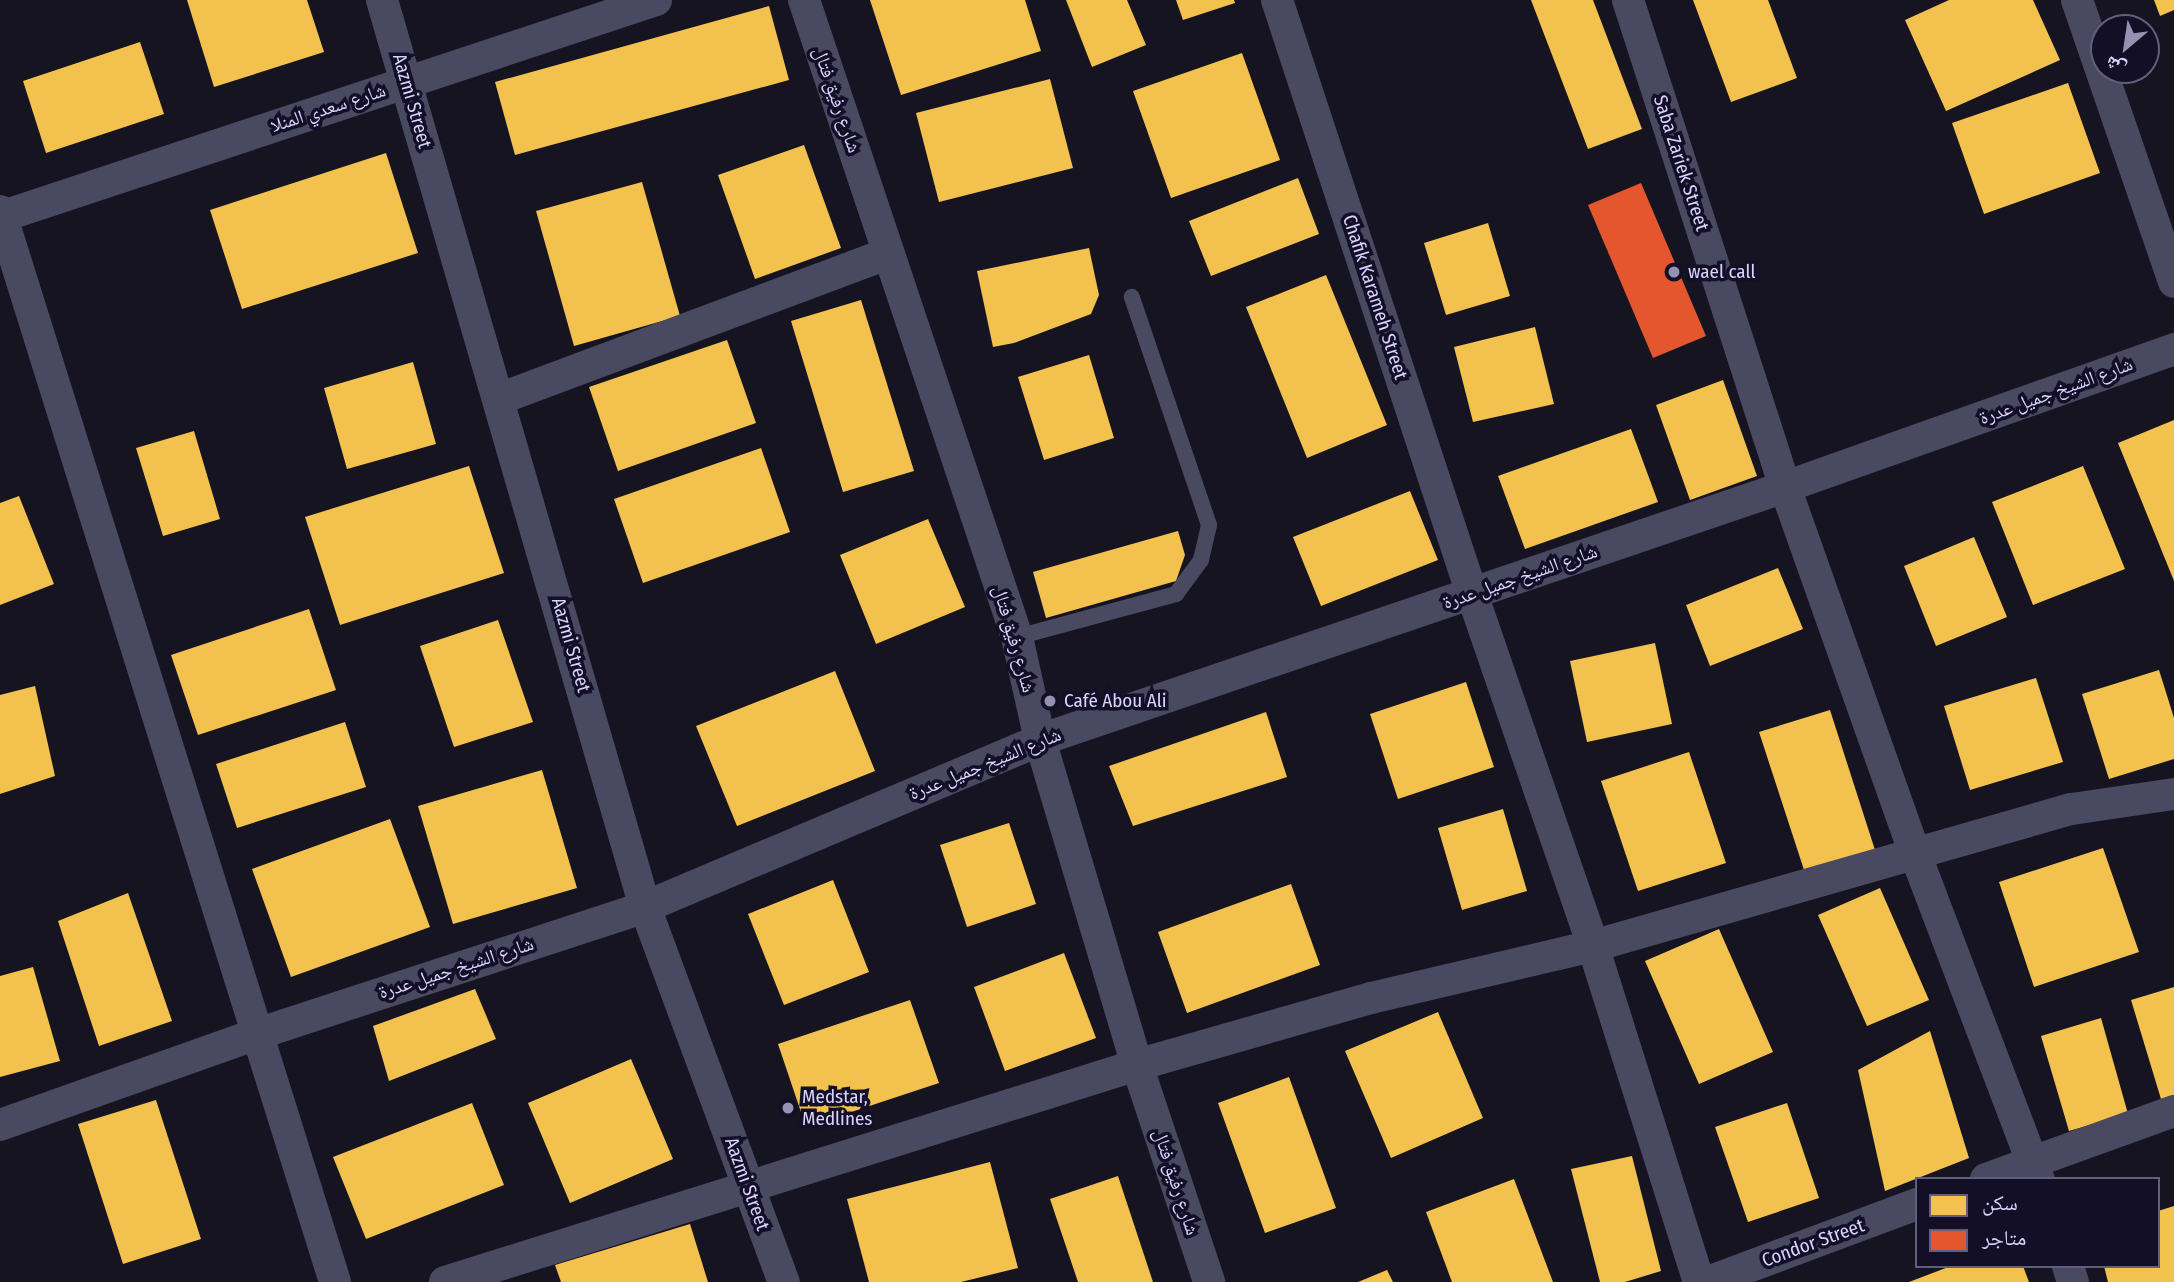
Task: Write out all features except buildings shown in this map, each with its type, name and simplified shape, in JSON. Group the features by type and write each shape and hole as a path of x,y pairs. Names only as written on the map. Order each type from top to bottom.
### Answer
{"street":[{"name":"Aazmi Street","path":"382,0 645,907 784,1282"},
{"name":"شارع سعدي المنلا","path":"1,215 656,0"},
{"name":"شارع رفيق فتال","path":"804,0 1017,637 1040,740 1137,1065 1209,1282"},
{"name":"Chafik Karameh Street","path":"1277,0 1472,594 1593,946 1699,1282"},
{"name":"Saba Zariek Street","path":"1628,0 1785,487 1916,856 2036,1170"},
{"path":"2077,0 2174,282"},
{"path":"1,215 335,1282"},
{"path":"499,399 889,253"},
{"name":"شارع الشيخ جميل عدرة","path":"0,1125 257,1034 645,907 1040,740 1785,487 2174,349"},
{"path":"444,1282 1137,1065 1371,998 1593,946 1916,856 2072,809 2174,794"},
{"path":"1997,1177 2036,1170 2174,1111"},
{"name":"Condor Street","path":"1709,1282 1915,1206"}],"lane":[{"path":"1017,637 1176,594 1200,561 1209,525 1132,297"}],"place":[{"name":"wael call","path":"1674,272"},
{"name":"Café Abou Ali","path":"1050,701"},
{"name":"Medstar, Medlines","path":"788,1108"}]}
